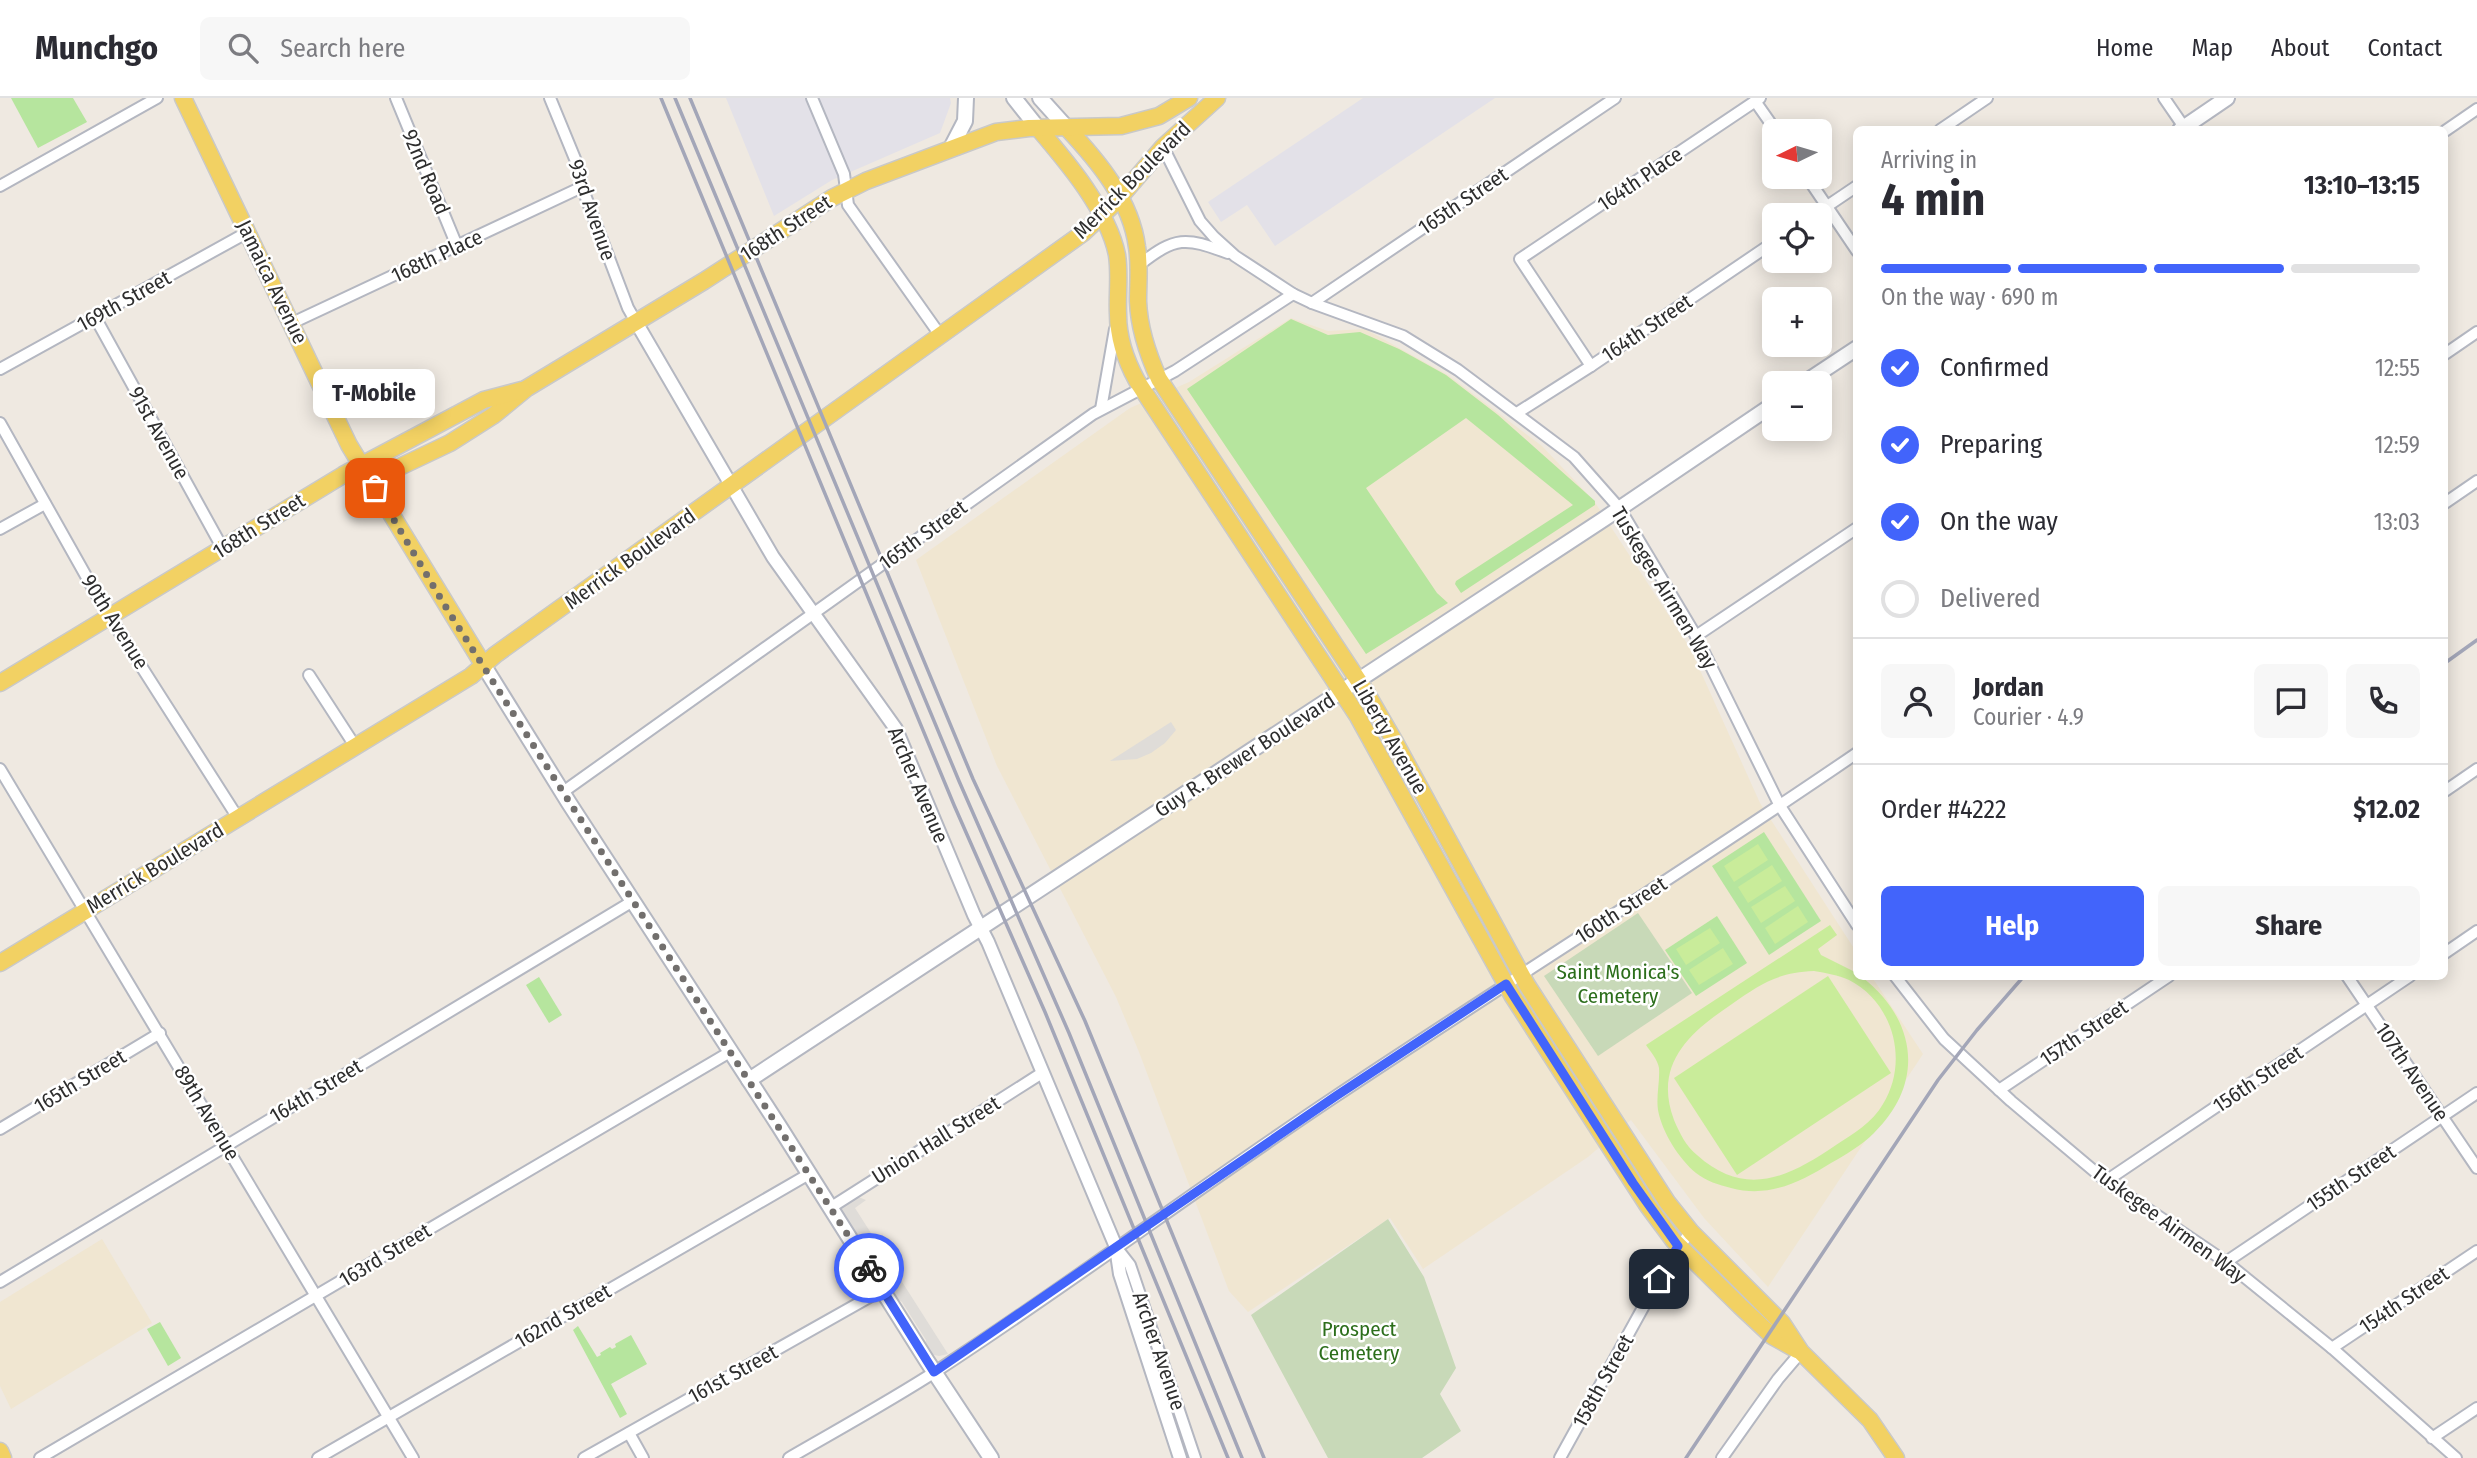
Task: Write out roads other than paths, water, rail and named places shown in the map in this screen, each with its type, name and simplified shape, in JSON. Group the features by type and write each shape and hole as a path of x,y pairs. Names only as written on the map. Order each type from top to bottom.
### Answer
{"main road":[{"name":"Jamaica Avenue","path":"183,98 349,444 370,481 563,792 991,1458"},
{"path":"951,148 964,126 966,98"},
{"name":"Liberty Avenue","path":"1014,98 1102,215 1118,262 1118,315 1125,354 1141,388 1377,747 1506,984 1633,1183 1678,1246 1772,1336 1801,1352"},
{"name":"Liberty Avenue","path":"1040,98 1120,196 1132,223 1139,265 1141,321 1148,353 1159,379 1358,680 1395,742 1521,973 1660,1191 1691,1232 1782,1323 1801,1352 1870,1420 1896,1458"},
{"name":"Merrick Boulevard","path":"1067,128 1114,127 1137,123 1172,110 1189,98"},
{"name":"Merrick Boulevard","path":"0,963 471,676 1083,233 1163,147 1217,98"},
{"path":"2187,126 2227,98"},
{"name":"168th Street","path":"370,481 450,443 494,415 527,388 846,190 996,132 1067,128"},
{"path":"1822,371 1853,351"},
{"name":"168th Street","path":"0,683 361,465 484,400 527,388"},
{"name":"Guy R. Brewer Boulevard","path":"749,1080 1620,509 1762,412"},
{"path":"0,1451 3,1458"}],"street":[{"path":"0,186 157,98"},
{"name":"92nd Road","path":"396,98 457,246"},
{"name":"93rd Avenue","path":"550,98 580,171 582,187 628,308 636,322"},
{"path":"813,98 844,174 848,205 940,335"},
{"name":"165th Street","path":"1312,303 1615,98"},
{"path":"1947,126 1987,98"},
{"path":"2164,98 2181,126"},
{"path":"1757,100 1769,119"},
{"name":"164th Place","path":"1591,366 1520,259 1757,100"},
{"path":"2448,129 2477,109"},
{"name":"Tuskegee Airmen Way","path":"1163,147 1200,221 1235,256 1293,294 1403,336 1458,370 1574,457 1620,509 1696,636 1780,806 1852,909"},
{"name":"168th Place","path":"292,323 582,187"},
{"path":"1832,203 1853,189"},
{"path":"1832,214 1853,245"},
{"name":"169th Street","path":"0,369 248,232"},
{"name":"Tuskegee Airmen Way","path":"1139,265 1162,248 1183,241 1201,243 1235,256"},
{"name":"164th Street","path":"1517,412 1591,366 1762,250"},
{"name":"165th Street","path":"563,792 1101,409 1159,379 1293,294"},
{"name":"Liberty Avenue","path":"1101,409 1118,315"},
{"name":"91st Avenue","path":"94,317 223,549"},
{"name":"Archer Avenue","path":"636,322 773,557 896,729 1116,1247 1120,1274 1180,1458"},
{"path":"2448,352 2477,332"},
{"name":"90th Avenue","path":"0,423 110,617 238,818"},
{"path":"2448,501 2477,481"},
{"path":"0,529 45,504"},
{"path":"1696,636 1853,531"},
{"path":"309,675 355,746"},
{"name":"160th Street","path":"789,1458 934,1372 1336,1096 1853,756"},
{"name":"89th Avenue","path":"0,769 413,1458"},
{"path":"2448,789 2477,769"},
{"name":"164th Street","path":"0,1282 633,901"},
{"path":"2448,951 2477,931"},
{"name":"Tuskegee Airmen Way","path":"1898,980 1944,1040 2106,1181 2226,1262 2332,1348 2456,1458"},
{"name":"157th Street","path":"2000,1090 2163,980"},
{"name":"107th Avenue","path":"2350,980 2477,1168"},
{"name":"156th Street","path":"2106,1181 2404,980"},
{"name":"165th Street","path":"1,1127 160,1033"},
{"name":"163rd Street","path":"40,1458 730,1052"},
{"name":"Union Hall Street","path":"830,1208 1042,1073"},
{"name":"155th Street","path":"2226,1262 2477,1093"},
{"name":"162nd Street","path":"318,1458 809,1174"},
{"name":"158th Street","path":"1560,1458 1678,1246 1691,1232"},
{"name":"Archer Avenue","path":"1116,1247 1130,1265 1195,1458"},
{"name":"154th Street","path":"2332,1348 2477,1251"},
{"name":"161st Street","path":"584,1458 882,1290"},
{"path":"1722,1458 1778,1379 1801,1352"},
{"path":"2432,1438 2477,1408"},
{"path":"629,1433 643,1458"}],"railway":[{"path":"661,98 954,805 1045,1012 1228,1458"},
{"path":"675,98 959,781 1069,1033 1242,1458"},
{"path":"690,98 973,779 1085,1021 1264,1458"},
{"path":"2448,661 2477,640"},
{"path":"1686,1458 1938,1080 2021,980"}],"place":[{"name":"T-Mobile","path":"375,488"}],"park label":[{"name":"Saint Monica's Cemetery","path":"1618,984"},
{"name":"Prospect Cemetery","path":"1359,1341"}]}
